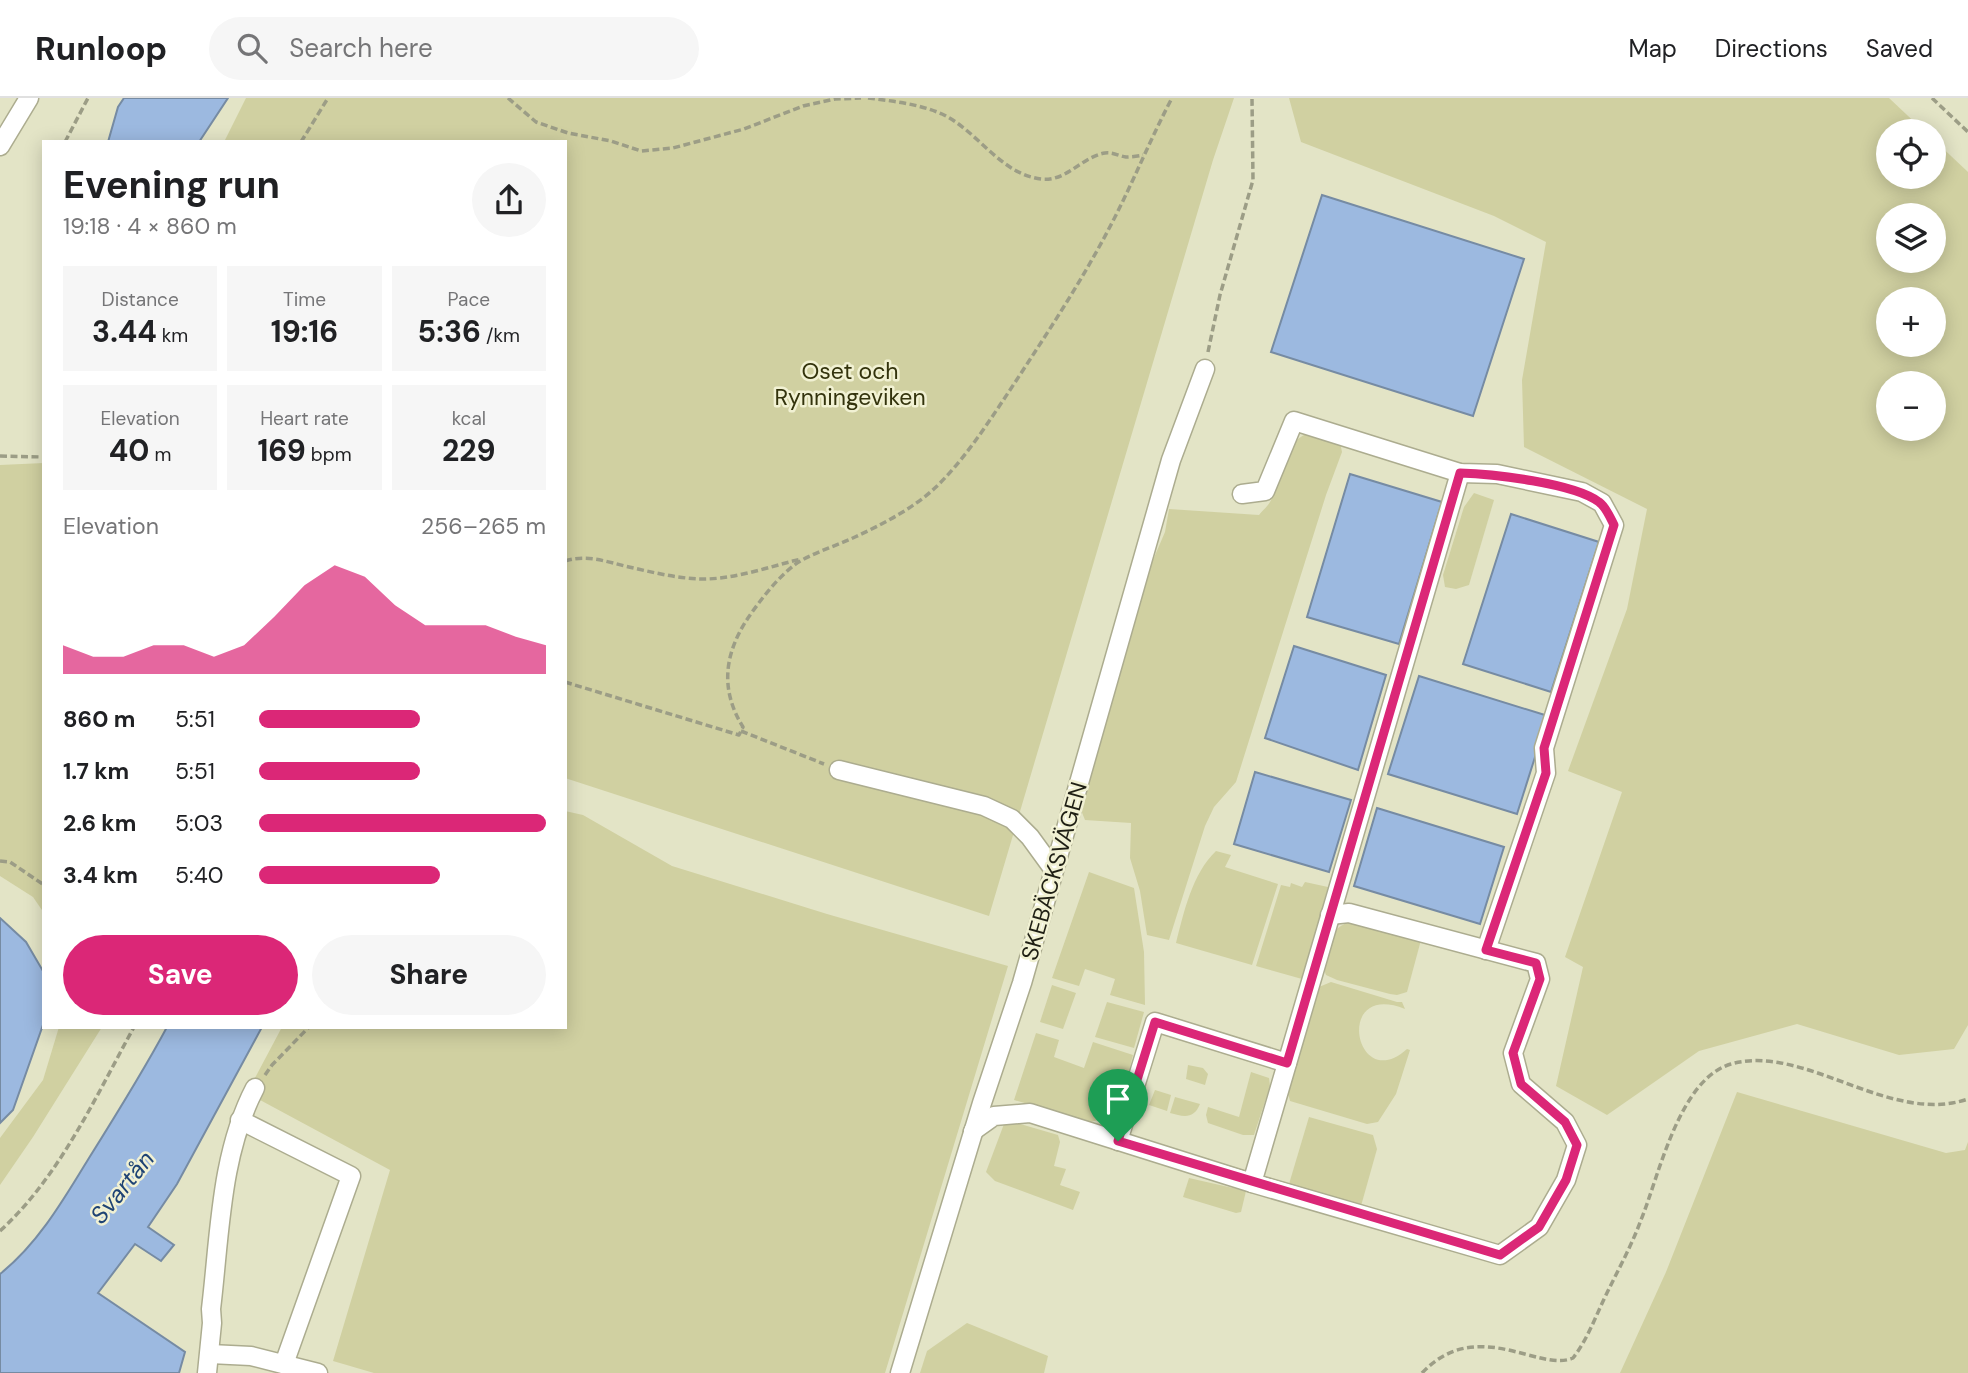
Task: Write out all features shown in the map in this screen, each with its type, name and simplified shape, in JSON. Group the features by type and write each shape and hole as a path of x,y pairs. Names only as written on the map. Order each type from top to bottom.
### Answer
{"street":[{"path":"0,146 29,98"},
{"name":"SKEBÄCKSVÄGEN","path":"900,1373 1021,983 1171,460 1205,369"},
{"path":"1242,494 1265,491 1294,421 1460,473 1497,474 1582,492 1602,503 1614,525 1544,748 1546,773 1486,950"},
{"path":"1252,1182 1460,473"},
{"path":"839,770 984,806 1013,819 1030,836 1054,870"},
{"path":"973,1131 994,1116 1030,1113 1500,1255 1539,1227 1566,1180 1577,1145 1565,1122 1521,1084 1513,1053 1540,979 1536,963 1349,913 1330,915"},
{"path":"1118,1141 1155,1022 1287,1063"},
{"path":"207,1373 211,1309 230,1153 240,1120 256,1088"},
{"path":"240,1120 351,1176 284,1364"},
{"path":"210,1354 251,1356 318,1373"}],"path":[{"path":"66,140 88,98"},
{"path":"301,140 328,98"},
{"path":"508,98 536,122 641,151 673,148 744,130 803,106 835,99 861,98"},
{"path":"869,98 906,102 943,115 1002,162 1027,175 1043,179 1059,177 1093,157 1107,153 1127,157 1143,155"},
{"path":"567,560 600,558 650,571 700,579 747,572 806,558 879,526 921,500 950,471 981,433 1060,315 1117,212 1172,98"},
{"path":"1205,369 1220,295 1253,180 1252,98"},
{"path":"1932,98 1968,132"},
{"path":"0,456 42,457"},
{"path":"567,683 739,736 743,727 732,704 728,687 728,658 734,642 758,604 784,574 806,558"},
{"path":"741,731 839,770"},
{"path":"0,862 10,862 42,884"},
{"path":"0,1231 26,1205 57,1163 133,1029"},
{"path":"256,1088 272,1065 307,1029"},
{"path":"1565,1366 1588,1335 1640,1223 1673,1131 1699,1088 1718,1069 1746,1061 1766,1061 1794,1066 1917,1104 1954,1103 1968,1099"},
{"path":"1422,1373 1440,1359 1452,1354 1482,1352"}],"green space":[{"name":"Oset och Rynningeviken","path":"246,98 1234,98 1213,160 989,916 567,779 567,140 225,140"},
{"path":"1289,98 1889,98 1911,119 1876,119 1876,189 1946,189 1946,151 1968,172 1968,1025 1954,1049 1899,1055 1797,1024 1699,1051 1607,1115 1556,1086 1583,967 1565,957 1622,792 1568,771 1627,609 1647,509 1524,447 1522,380 1546,242 1494,216 1301,142"},
{"path":"1313,432 1340,442 1342,452 1236,782 1214,807 1205,826 1169,940 1147,935 1140,891 1130,858 1131,823 1085,820 1081,810 1082,789 1114,651 1165,532 1169,509 1259,515 1270,502 1285,460 1295,442"},
{"path":"42,463 42,910 33,897 0,876 0,465"},
{"path":"1474,493 1494,500 1469,585 1456,589 1445,587 1443,575 1464,507"},
{"path":"567,811 583,815 672,866 1008,966 885,1373 374,1373 333,1361 390,1170 247,1093 281,1029 567,1029"},
{"path":"1216,851 1231,855 1225,867 1278,884 1252,965 1176,943 1195,882"},
{"path":"1089,872 1134,888 1144,952 1145,1005 1110,995 1115,979 1085,969 1079,986 1052,978"},
{"path":"1305,882 1328,887 1302,979 1256,966 1281,885 1290,887 1291,883 1302,887"},
{"path":"1352,921 1421,940 1407,992 1390,994 1326,975 1325,958 1330,939 1338,928"},
{"path":"1331,982 1402,1002 1405,1009 1382,1004 1368,1010 1360,1021 1360,1036 1365,1049 1375,1058 1389,1060 1407,1049 1410,1050 1396,1094 1378,1122 1367,1124 1290,1101 1289,1088 1319,987"},
{"path":"1052,985 1076,993 1063,1029 1040,1022"},
{"path":"1107,1002 1144,1012 1134,1048 1095,1037"},
{"path":"58,1029 101,1029 0,1185 0,1138 43,1080"},
{"path":"1036,1033 1059,1040 1054,1057 1084,1068 1093,1042 1133,1055 1121,1097 1109,1113 1090,1122 1014,1100"},
{"path":"1188,1065 1203,1068 1208,1074 1205,1085 1186,1079"},
{"path":"1251,1072 1269,1078 1270,1086 1254,1135 1243,1135 1208,1123 1208,1107 1239,1117"},
{"path":"1155,1090 1171,1095 1167,1111 1149,1105"},
{"path":"1737,1092 1946,1153 1965,1150 1968,1142 1968,1373 1620,1373 1666,1272"},
{"path":"1175,1097 1200,1104 1195,1112 1188,1116 1170,1113"},
{"path":"1309,1117 1373,1135 1377,1149 1361,1206 1289,1184"},
{"path":"1010,1121 1058,1135 1060,1142 1054,1166 1066,1169 1060,1185 1080,1192 1073,1210 995,1181 986,1172 1004,1124"},
{"path":"1189,1178 1246,1191 1241,1212 1236,1213 1183,1197"},
{"path":"967,1323 1048,1356 1044,1373 920,1373 927,1351"}],"water":[{"path":"124,98 228,98 200,140 109,140 118,107"},
{"path":"1322,195 1524,259 1473,416 1271,352"},
{"path":"1350,474 1442,502 1399,644 1307,617"},
{"path":"1511,514 1599,542 1551,692 1463,664"},
{"path":"1294,646 1386,675 1358,770 1265,738"},
{"path":"1419,676 1548,716 1517,814 1388,774"},
{"path":"1255,772 1351,800 1329,872 1234,844"},
{"path":"1377,808 1504,847 1480,924 1354,886"},
{"path":"0,918 26,942 42,969 42,1028 13,1110 0,1123"},
{"name":"Svartån","path":"166,1029 261,1029 177,1184 148,1227 174,1245 161,1261 135,1244 98,1293 185,1352 179,1373 0,1373 0,1274 26,1249 60,1205"}],"route":[{"path":"1460,473 1497,474 1582,492 1602,503 1614,525 1544,748 1546,773 1486,950 1536,963 1540,979 1513,1053 1521,1084 1565,1122 1577,1145 1566,1180 1539,1227 1500,1255 1118,1141 1155,1022 1287,1063 1460,473"}]}
